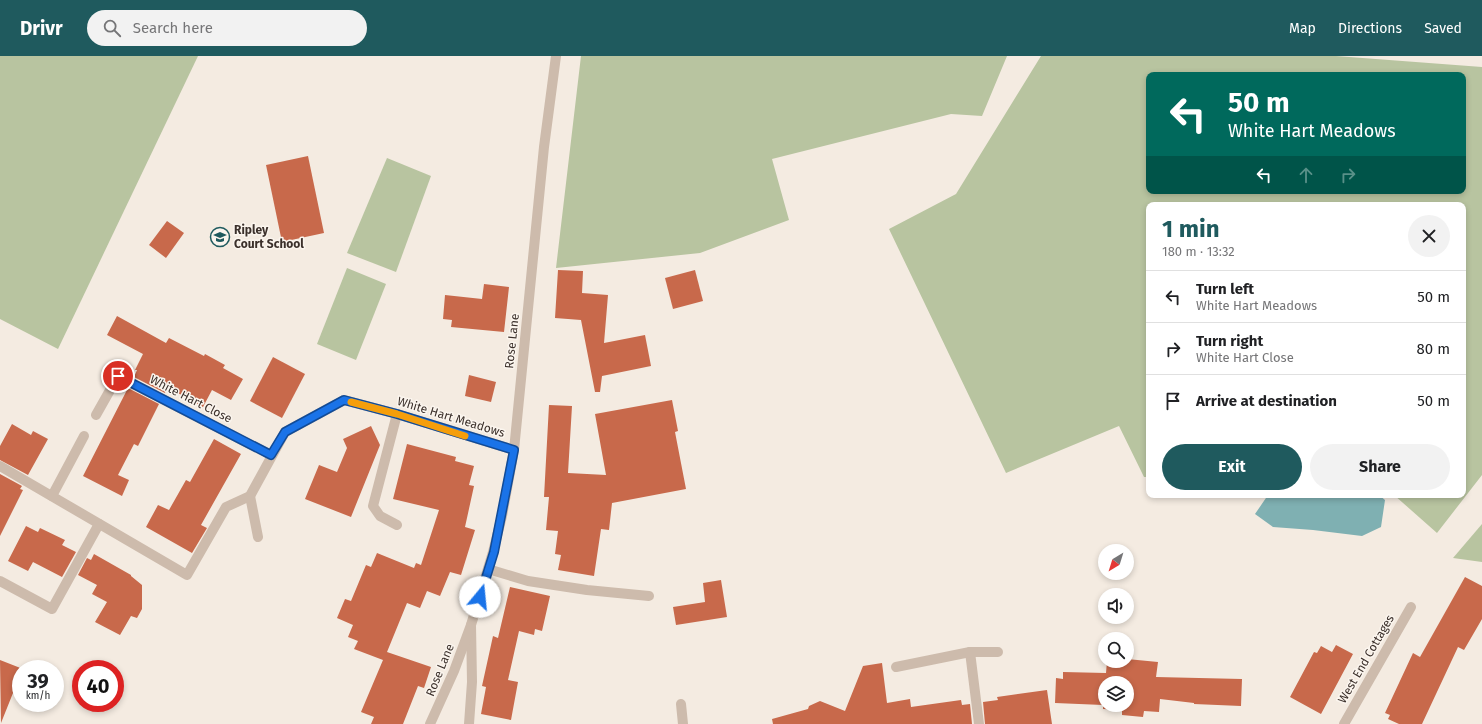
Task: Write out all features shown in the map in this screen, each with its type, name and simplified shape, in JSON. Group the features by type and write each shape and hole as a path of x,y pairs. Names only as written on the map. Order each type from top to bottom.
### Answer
{"street":[{"name":"Rose Lane","path":"430,724 454,671 471,625 502,516 514,450 544,147 556,56"},
{"name":"White Hart Close","path":"96,415 118,376 271,455"},
{"name":"White Hart Meadows","path":"250,496 271,455 285,432 344,400 397,414 514,450"},
{"path":"397,414 373,506 380,516 397,525"},
{"path":"52,496 84,436"},
{"path":"0,466 187,575 226,507 250,496 258,537"},
{"path":"0,581 52,610 99,524"},
{"path":"488,569 528,581 587,590 649,596"},
{"name":"West End Cottages","path":"1344,724 1411,607"},
{"name":"Rose Lane","path":"469,724 472,682 471,625"},
{"path":"896,667 970,652 998,652"},
{"path":"970,652 979,724"},
{"path":"681,704 683,724"}],"green space":[{"path":"0,56 198,56 58,349 0,319"},
{"path":"581,56 1007,56 982,116 951,114 772,159 789,220 700,253 556,268"},
{"path":"1041,56 1336,56 1482,67 1482,475 1466,496 1466,202 1146,202 1146,477 1144,477 1119,426 1006,473 889,229 956,194"},
{"path":"387,158 431,176 396,272 347,253"},
{"path":"347,268 386,284 356,360 317,344"},
{"path":"1397,498 1464,498 1437,533"},
{"path":"1482,524 1482,562 1453,558"}],"water":[{"path":"1266,498 1383,498 1385,500 1381,527 1362,536 1273,527 1255,514"}],"building":[{"path":"308,156 324,233 282,242 266,165"},
{"path":"167,221 184,233 166,258 149,245"},
{"path":"558,270 583,271 582,293 608,295 604,343 645,335 651,366 602,376 600,392 595,392 581,320 555,318"},
{"path":"695,270 703,301 673,309 665,278"},
{"path":"484,284 509,287 504,332 451,327 452,320 443,319 445,295 482,299"},
{"path":"117,316 166,343 169,338 204,356 205,354 225,365 223,368 243,379 231,400 212,390 203,407 167,387 165,393 134,377 137,370 135,370 143,354 107,335"},
{"path":"273,357 305,374 282,418 250,401"},
{"path":"469,375 496,382 491,402 465,396"},
{"path":"128,388 159,404 138,446 134,444 118,475 129,480 122,496 83,476"},
{"path":"672,400 678,431 675,432 686,489 612,503 609,530 601,529 594,576 558,570 561,555 555,554 558,531 546,530 549,497 544,497 549,405 572,406 568,473 606,475 595,414"},
{"path":"12,424 31,435 33,431 48,439 28,475 0,460 0,446"},
{"path":"371,426 380,445 351,517 305,499 319,465 337,472 347,448 343,439"},
{"path":"214,439 241,454 201,525 207,528 192,553 146,527 158,505 169,510 186,480 190,482"},
{"path":"407,444 456,457 455,461 474,466 469,485 474,486 465,527 475,530 461,575 450,572 440,596 427,591 420,608 407,603 387,652 431,667 424,688 418,686 403,724 371,724 374,717 361,712 383,660 354,649 358,641 348,637 353,625 337,618 345,599 351,601 366,565 371,567 377,553 414,568 416,563 421,565 439,510 393,499"},
{"path":"0,474 22,486 20,489 23,490 0,536"},
{"path":"26,526 38,532 40,528 65,540 62,545 76,552 62,577 33,562 28,571 8,561"},
{"path":"94,554 131,575 142,585 142,609 137,618 131,616 120,635 95,622 107,602 92,594 97,585 78,575 87,558 91,560"},
{"path":"1465,577 1482,586 1482,619 1464,650 1458,647 1422,724 1399,724 1388,719 1390,715 1385,713 1413,653 1420,657"},
{"path":"721,580 727,617 676,625 673,607 705,602 703,583"},
{"path":"510,587 550,596 542,631 535,629 534,635 519,631 508,680 518,682 511,720 481,714 486,687 482,686 493,636 498,638"},
{"path":"1336,645 1353,654 1321,714 1290,697 1314,652 1317,653 1321,646 1332,652"},
{"path":"0,660 12,665 12,696 1,723"},
{"path":"1134,660 1158,662 1156,677 1242,679 1241,706 1194,704 1160,699 1159,712 1144,711 1143,717 1122,715 1122,712 1134,712 1134,676 1098,676 1098,705 1055,703 1056,678 1063,679 1063,672 1106,673 1106,668 1134,668"},
{"path":"882,663 887,703 910,699 911,707 961,700 962,705 970,704 972,724 773,724 772,719 808,709 809,706 820,701 845,711 863,666"},
{"path":"1047,690 1052,724 985,724 983,702 998,700 997,697"}],"slow traffic":[{"path":"351,402 397,414 465,436"}],"place":[{"name":"Ripley Court School","path":"220,237"}],"route":[{"path":"118,376 271,455 285,432 344,400 397,414 514,450 494,552 480,597"}]}
